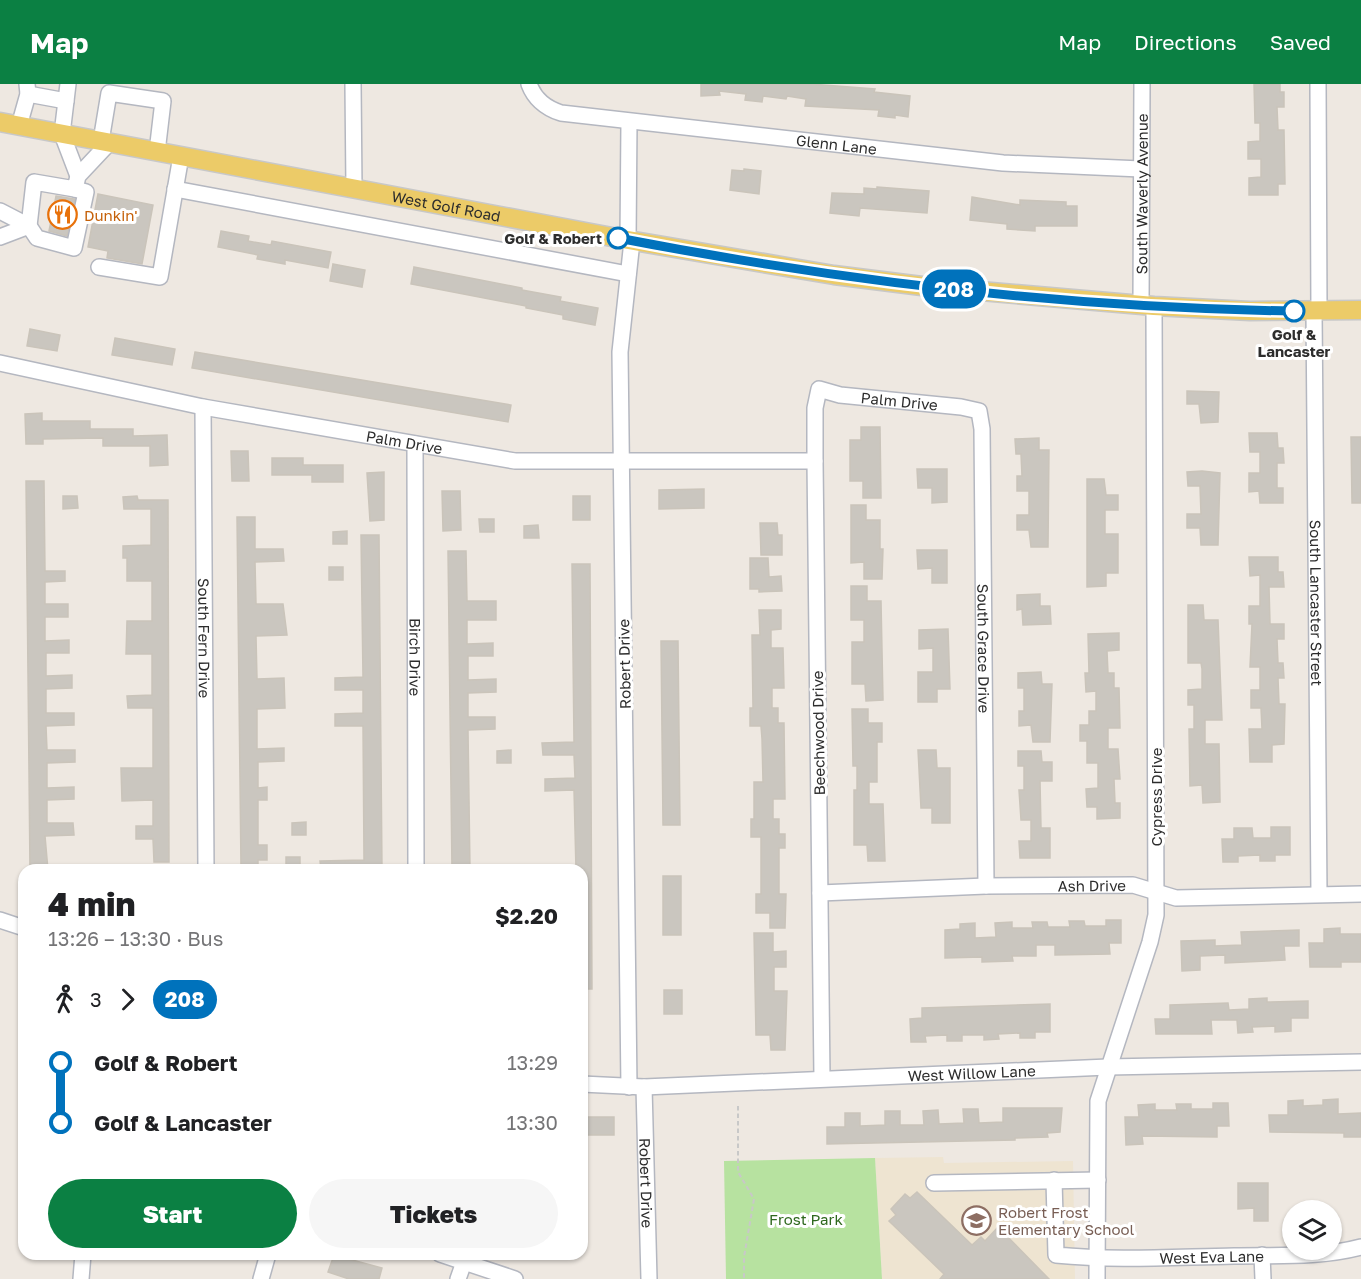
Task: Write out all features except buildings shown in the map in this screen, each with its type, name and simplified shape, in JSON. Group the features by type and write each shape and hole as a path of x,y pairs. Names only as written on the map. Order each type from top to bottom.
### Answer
{"main road":[{"name":"West Golf Road","path":"0,122 630,241 845,277 922,286 1148,305 1317,312 1361,310"}],"street":[{"path":"0,211 29,226 37,238 74,248 86,192 76,182 63,134 68,84"},
{"path":"353,84 354,189"},
{"name":"Glenn Lane","path":"529,84 537,99 546,107 561,113 1003,164 1141,169"},
{"name":"South Waverly Avenue","path":"1142,84 1141,169 1148,305"},
{"name":"South Lancaster Street","path":"1318,84 1319,894"},
{"path":"20,126 27,89 66,101"},
{"path":"76,182 105,142 109,93 163,102 157,152"},
{"name":"Robert Drive","path":"629,122 630,241 620,352 621,461 637,1087 649,1279"},
{"path":"99,267 159,277 181,156"},
{"path":"29,226 34,182 76,182"},
{"path":"175,189 628,274"},
{"path":"0,237 29,226"},
{"name":"Cypress Drive","path":"1097,1279 1098,1101 1150,942 1156,915 1148,305"},
{"name":"Palm Drive","path":"0,363 203,407 515,460 815,461"},
{"name":"Palm Drive","path":"819,389 840,395 962,407 979,411"},
{"name":"Beechwood Drive","path":"819,389 815,408 815,461 822,1078"},
{"name":"South Fern Drive","path":"203,407 207,864"},
{"name":"South Grace Drive","path":"979,411 982,429 986,886"},
{"name":"Birch Drive","path":"415,444 416,864"},
{"name":"Ash Drive","path":"820,893 986,886 1133,885 1176,898 1361,894"},
{"path":"0,920 18,926"},
{"name":"West Willow Lane","path":"588,1084 637,1087 1108,1067 1361,1062"},
{"name":"West Eva Lane","path":"1054,1180 1056,1255 1098,1259 1327,1254 1361,1247"},
{"path":"934,1183 1098,1180"},
{"path":"1262,1255 1263,1279"},
{"path":"81,1279 83,1260"},
{"path":"261,1279 266,1260"},
{"path":"458,1260 515,1279"},
{"path":"458,1279 464,1262"}],"path":[{"path":"738,1106 738,1172 754,1198 744,1257 744,1279"}],"shaded area":[{"name":"Robert Frost Elementary School","path":"943,1157 944,1163 1073,1161 1075,1279 882,1279 875,1158"}],"green space":[{"name":"Frost Park","path":"875,1158 882,1279 726,1279 724,1161"}],"bus line":[{"name":"208","path":"618,238 834,275 922,286 1154,306 1294,311"}],"place":[{"name":"Dunkin'","path":"63,215"},
{"name":"Golf & Robert","path":"618,238"},
{"name":"Golf & Lancaster","path":"1294,311"},
{"name":"Robert Frost Elementary School","path":"977,1221"}]}
